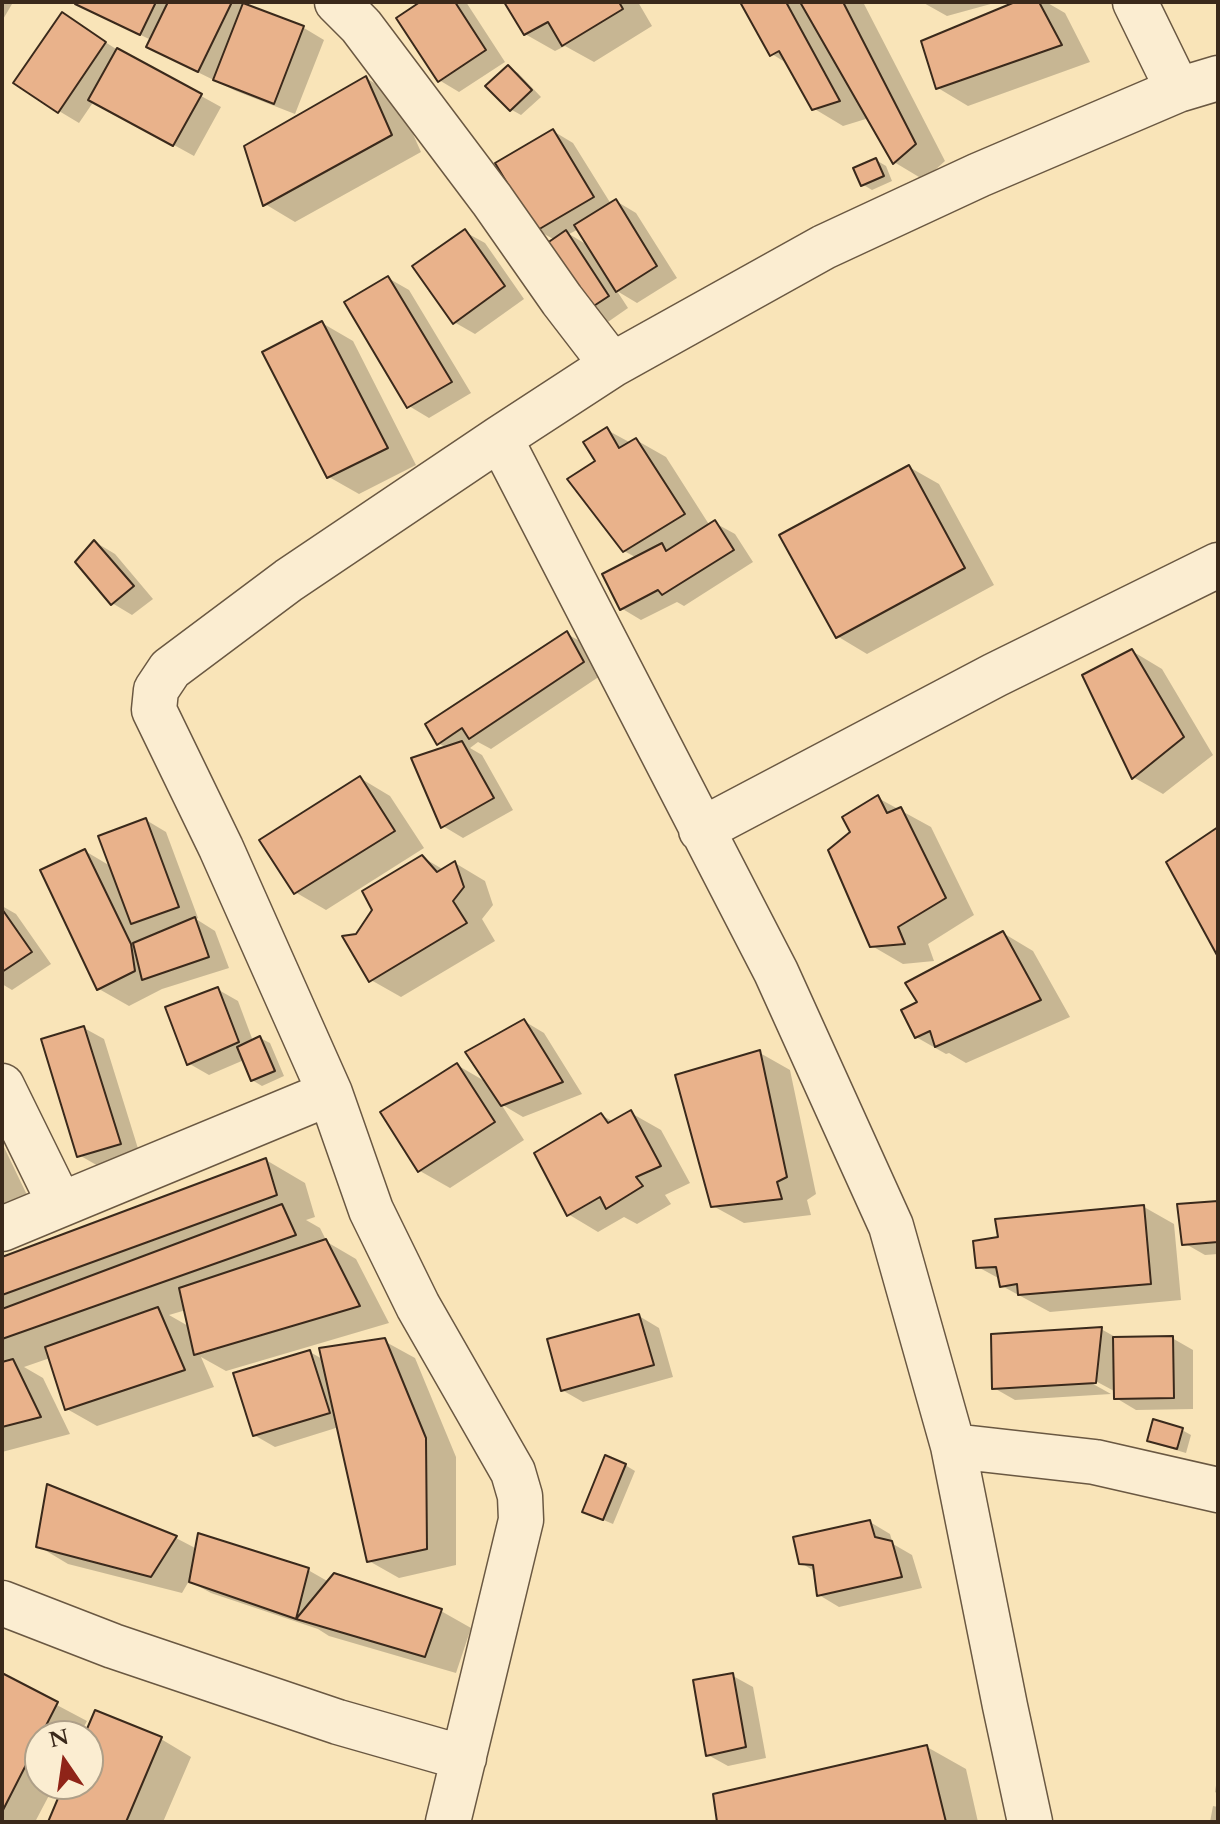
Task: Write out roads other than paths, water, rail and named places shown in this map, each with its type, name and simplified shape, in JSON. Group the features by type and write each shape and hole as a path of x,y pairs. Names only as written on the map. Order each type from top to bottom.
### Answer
{"street":[{"path":"337,2 361,26 612,365"},
{"path":"448,1822 521,1520 520,1496 513,1472 418,1306 371,1210 330,1093 221,848 154,710 156,690 170,669 289,580 612,365 824,247 979,175 1198,84 1135,2"},
{"path":"500,438 776,972 891,1226 953,1446 1030,1822"},
{"path":"701,830 995,675 1218,565"},
{"path":"2,1086 60,1204"},
{"path":"2,1229 330,1093"},
{"path":"953,1446 1095,1462 1218,1490"},
{"path":"2,1603 113,1646 323,1717 464,1758"}]}
